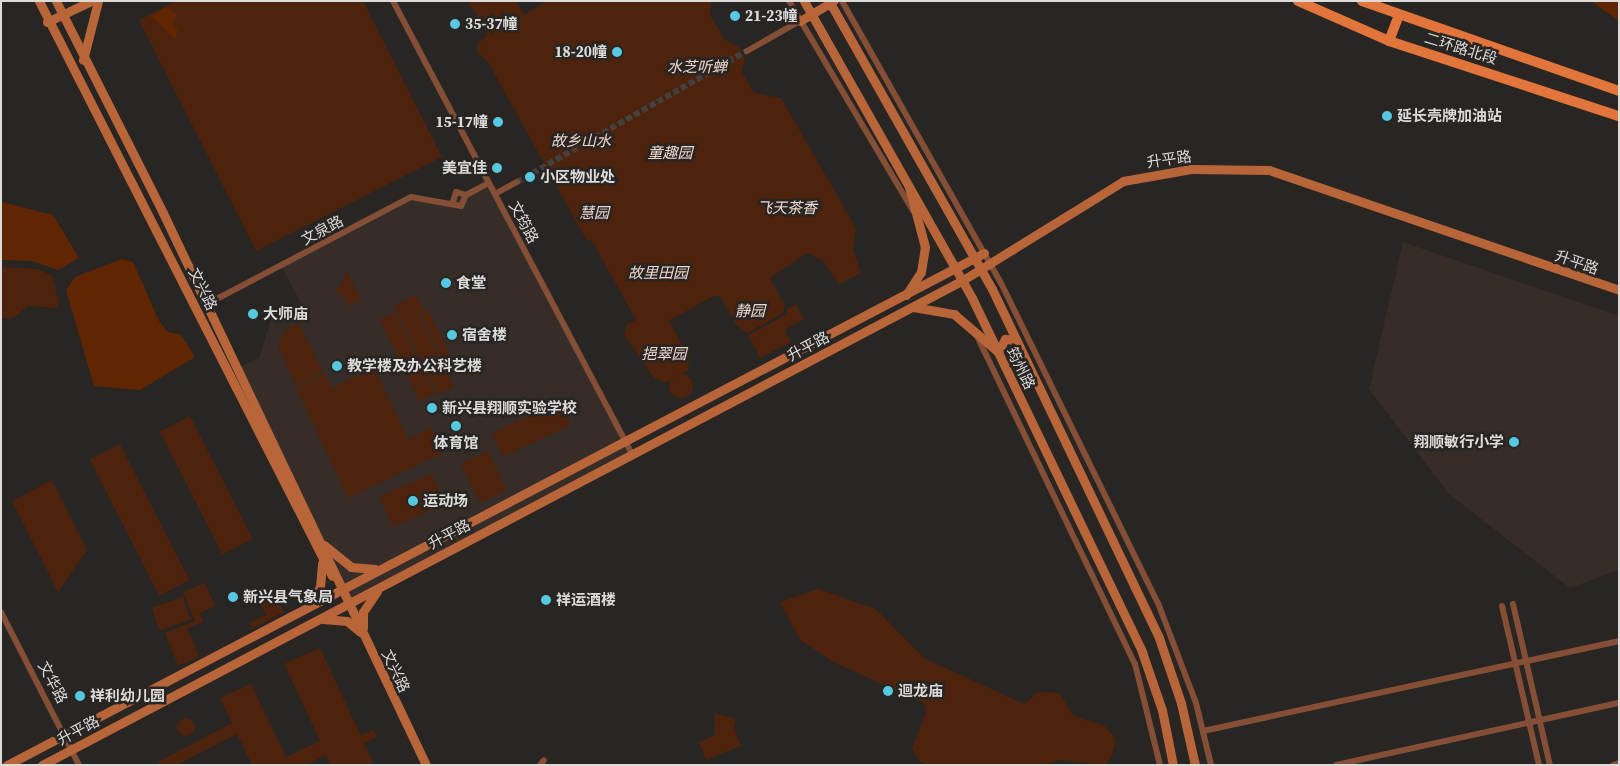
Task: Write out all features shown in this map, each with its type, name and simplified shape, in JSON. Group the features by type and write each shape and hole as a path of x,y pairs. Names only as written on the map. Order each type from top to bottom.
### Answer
{"main road":[{"name":"二环路北段","path":"1298,1 1389,41 1619,116"},
{"name":"二环路北段","path":"1362,1 1398,17 1619,91"},
{"path":"1389,41 1398,17"}],"street":[{"name":"文兴路","path":"56,1 83,60 207,304 237,379 322,563 342,588"},
{"path":"47,22 92,1"},
{"path":"83,60 98,1"},
{"name":"文筠路","path":"394,1 632,454"},
{"path":"789,1 916,215"},
{"name":"筠州路","path":"804,1 958,268 1142,652 1160,703 1173,765"},
{"path":"842,1 980,255"},
{"name":"文兴路","path":"40,2 47,22 136,183 318,538 426,765"},
{"path":"747,51 831,2"},
{"name":"筠州路","path":"831,2 986,266 1016,340 1159,638 1181,703 1195,765"},
{"name":"升平路","path":"42,765 963,280 1123,181 1192,169 1268,170 1619,290"},
{"path":"906,178 925,260 906,295"},
{"path":"495,194 516,182"},
{"path":"466,195 463,205 453,202 456,192 466,195 489,183"},
{"name":"文泉路","path":"207,304 411,197 453,202"},
{"name":"升平路","path":"7,765 624,439 906,295 980,255"},
{"path":"986,266 1158,603 1203,731 1211,765"},
{"path":"912,306 954,314 998,352 1005,339 1016,340"},
{"path":"976,333 1135,664 1160,765"},
{"path":"318,538 351,567 378,569"},
{"path":"307,606 320,587 322,563"},
{"path":"365,638 363,612 382,585"},
{"path":"1513,604 1550,765"},
{"path":"1502,606 1539,765"},
{"name":"文华路","path":"1,612 66,734 80,765"},
{"path":"311,623 338,618 365,638"},
{"path":"1203,731 1619,641"},
{"path":"1336,765 1619,703"},
{"path":"1613,765 1619,764"}],"shaded area":[{"path":"1592,1 1619,1 1619,21 1598,6"},
{"path":"166,7 177,14 172,23 178,31 175,39 151,16"},
{"name":"新兴县翔顺实验学校","path":"489,183 632,454 349,603 237,368 259,358 271,319 301,303 281,265 411,197 453,202"},
{"path":"2,202 53,215 79,258 58,270 32,261 1,260"},
{"name":"翔顺敏行小学","path":"1403,242 1619,316 1619,570 1570,588 1449,494 1369,389"},
{"path":"122,259 133,262 159,321 168,332 181,335 195,357 140,390 94,386 66,290 75,277"}],"green space":[{"path":"177,1 363,1 442,157 256,251 139,20"},
{"path":"468,1 516,1 524,15 547,1 711,1 710,15 725,40 739,47 745,59 742,72 754,93 781,98 856,228 853,249 861,273 839,284 822,260 807,253 770,278 785,305 783,313 748,333 737,326 720,296 713,296 669,321 689,358 688,370 665,383 654,378 624,334 627,324 636,320 591,239 587,241 487,60 478,53 478,43 488,35"},
{"path":"1,267 39,269 52,276 59,303 56,308 28,306 12,319 1,318"},
{"path":"347,272 361,300 349,306 343,295 335,294"},
{"path":"416,295 424,311 418,314 454,387 438,395 394,306"},
{"path":"796,304 804,319 785,330 791,342 760,358 748,335 787,314 787,309"},
{"path":"428,310 454,363 446,367 420,314"},
{"path":"395,312 435,394 420,401 380,319"},
{"path":"299,323 323,373 296,386 278,347 286,329"},
{"path":"374,368 408,439 431,428 443,453 348,498 296,388 325,374 332,388"},
{"path":"681,374 689,378 693,386 689,394 681,398 673,394 669,386 673,378"},
{"path":"559,402 570,426 503,457 492,433"},
{"path":"190,416 253,539 222,554 160,431"},
{"path":"120,444 189,580 159,596 90,459"},
{"path":"488,451 507,490 480,503 461,464"},
{"name":"运动场","path":"432,474 445,504 392,527 380,496"},
{"path":"52,480 87,550 58,592 12,501"},
{"path":"205,583 215,606 200,613 203,622 187,628 199,657 178,666 165,633 195,621 183,592"},
{"path":"273,589 284,612 251,629 249,623 266,615 257,597"},
{"path":"818,589 876,609 924,658 1024,704 1039,692 1059,693 1074,716 1105,726 1116,740 1112,756 1105,765 1056,760 1049,765 927,765 919,761 912,748 926,713 924,703 833,662 800,640 780,602"},
{"path":"183,597 191,620 160,630 152,608"},
{"path":"320,648 361,736 374,730 377,737 364,743 374,765 331,765 326,755 306,765 252,765 237,734 177,765 159,765 158,762 232,723 220,698 251,684 286,757 320,741 284,664"},
{"path":"715,713 736,719 734,727 741,746 706,760 699,742 715,735"},
{"path":"182,718 190,718 195,723 193,734 182,736 177,731 177,723"}],"tunnel":[{"path":"517,182 747,51"}],"place":[{"name":"21-23幢","path":"735,16"},
{"name":"35-37幢","path":"455,24"},
{"name":"18-20幢","path":"617,52"},
{"name":"延长壳牌加油站","path":"1387,116"},
{"name":"15-17幢","path":"498,122"},
{"name":"美宜佳","path":"497,168"},
{"name":"小区物业处","path":"530,177"},
{"name":"食堂","path":"446,283"},
{"name":"大师庙","path":"253,314"},
{"name":"宿舍楼","path":"452,335"},
{"name":"教学楼及办公科艺楼","path":"337,366"},
{"name":"新兴县翔顺实验学校","path":"432,408"},
{"name":"体育馆","path":"456,426"},
{"name":"翔顺敏行小学","path":"1514,442"},
{"name":"运动场","path":"413,501"},
{"name":"新兴县气象局","path":"233,597"},
{"name":"祥运酒楼","path":"546,600"},
{"name":"迴龙庙","path":"888,691"},
{"name":"祥利幼儿园","path":"80,696"}],"park label":[{"name":"水芝听蝉","path":"697,67"},
{"name":"故乡山水","path":"581,141"},
{"name":"童趣园","path":"670,153"},
{"name":"飞天茶香","path":"787,208"},
{"name":"慧园","path":"594,213"},
{"name":"故里田园","path":"658,273"},
{"name":"静园","path":"750,311"},
{"name":"挹翠园","path":"664,354"}]}
